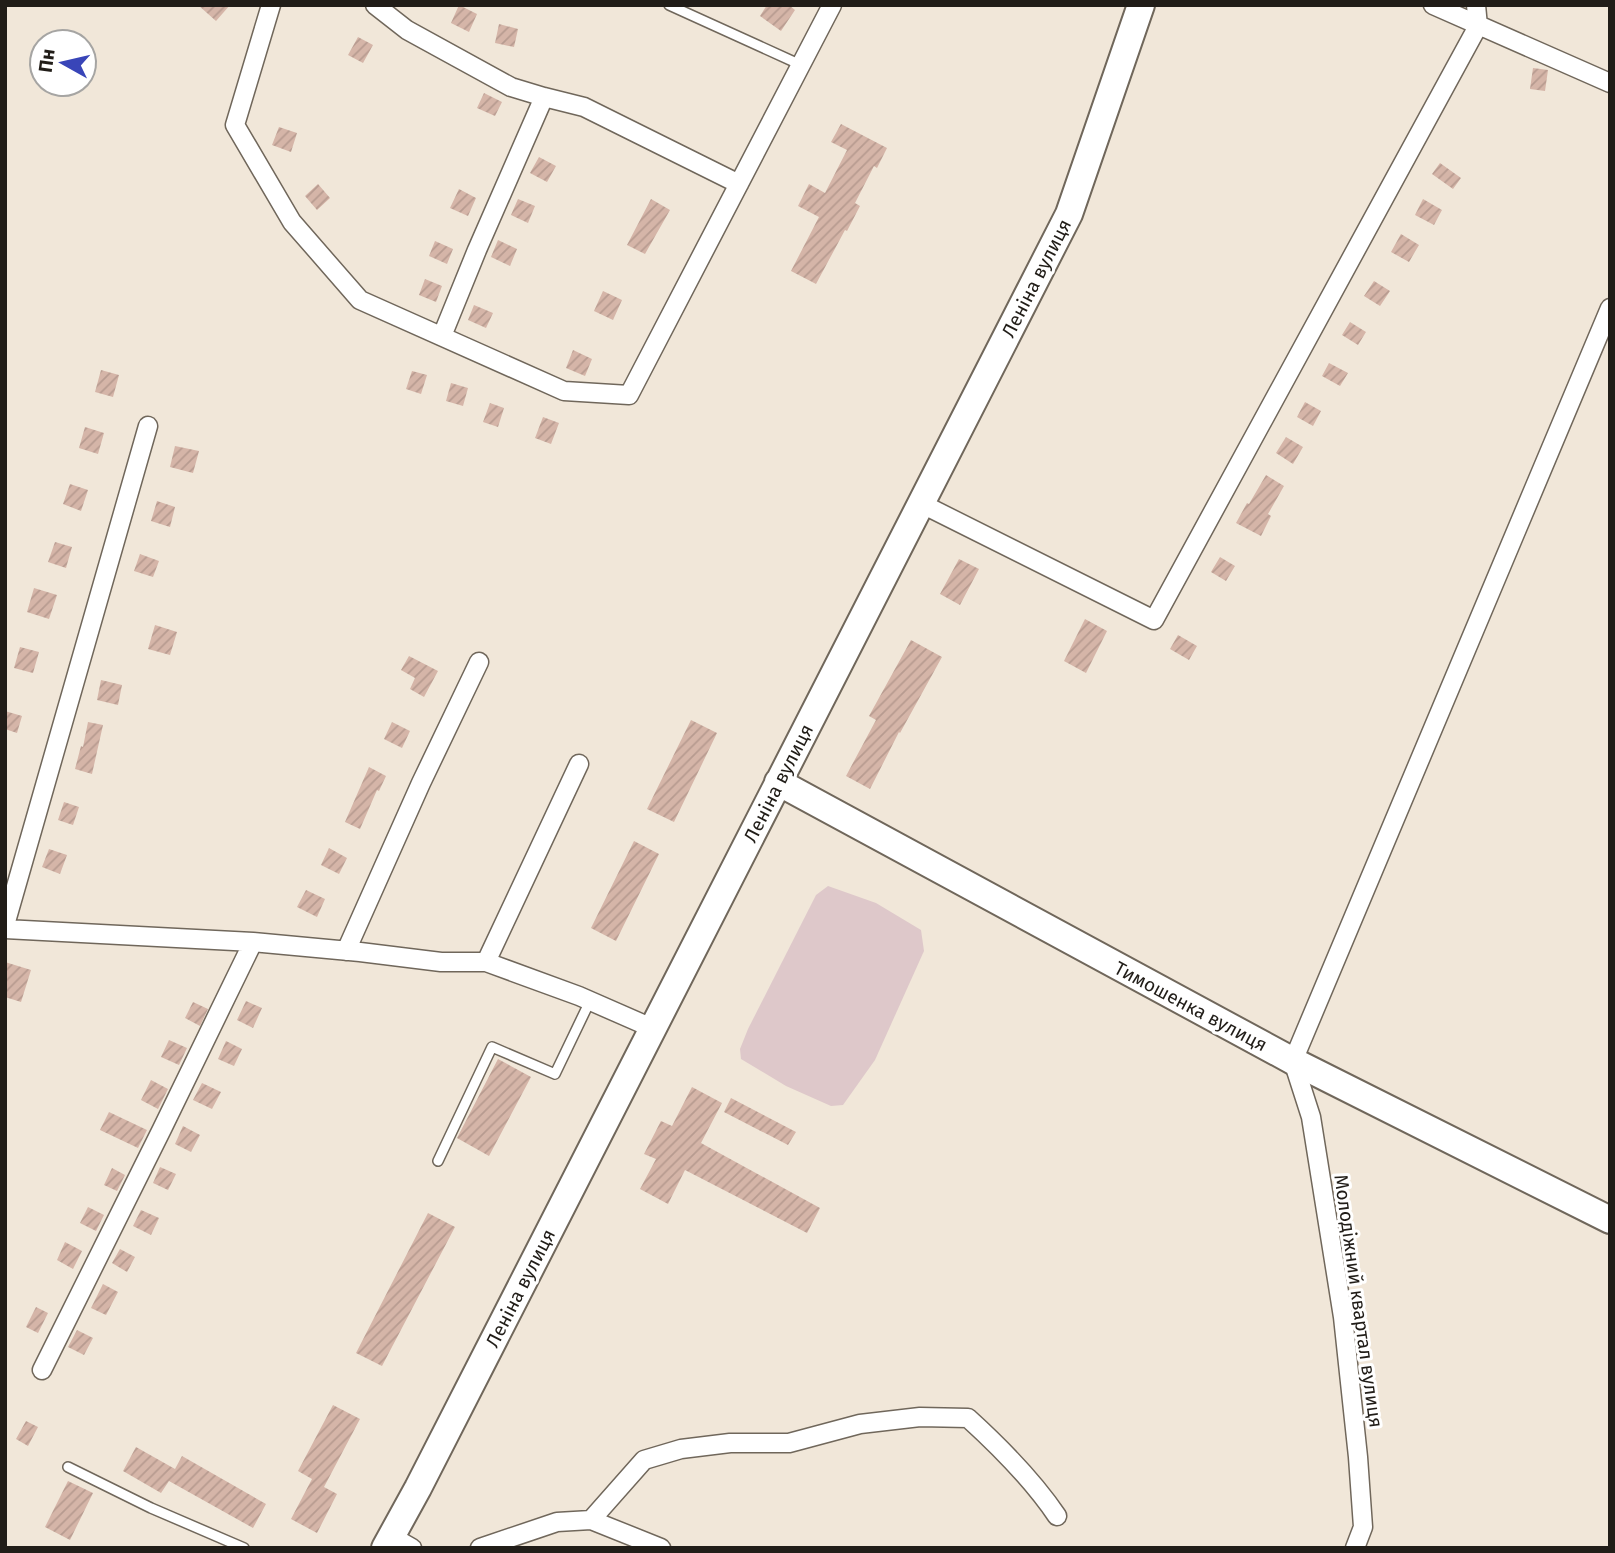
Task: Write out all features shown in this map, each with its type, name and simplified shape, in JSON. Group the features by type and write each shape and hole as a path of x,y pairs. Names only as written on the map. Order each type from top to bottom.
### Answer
{"street":[{"path":"271,5 235,125 292,222 360,300 564,391 629,395 832,5"},
{"path":"375,5 407,30 512,87 584,107 739,184"},
{"name":"Леніна вулиця","path":"396,1544 431,1463 1069,214 1142,5"},
{"path":"1433,5 1610,83"},
{"path":"920,503 1154,620 1478,26 1476,5"},
{"path":"442,336 544,97"},
{"path":"1293,1061 1610,308"},
{"path":"148,425 5,927 253,942 441,962 486,962 590,1001 652,1028"},
{"path":"346,951 421,783 479,662"},
{"path":"486,962 579,764"},
{"name":"Тимошенка вулиця","path":"778,782 1293,1061 1610,1220"},
{"path":"42,1370 253,942"},
{"name":"Молодіжний квартал вулиця","path":"1293,1061 1311,1117 1343,1317 1363,1527 1354,1548"},
{"path":"591,1520 644,1460 681,1449 730,1443 789,1443 860,1424 920,1417 968,1418 1040,1491 1057,1516"},
{"path":"480,1548 557,1522 591,1520 661,1548"}],"lane":[{"path":"669,5 801,65"},
{"path":"439,1161 492,1047 555,1074 590,1001"},
{"path":"68,1467 151,1508 244,1548"}],"shaded area":[{"path":"828,886 876,903 921,930 924,951 875,1060 843,1105 831,1106 786,1086 741,1059 740,1049 816,895"}],"building":[{"path":"198,5 230,5 216,21"},
{"path":"459,5 477,14 469,32 451,23"},
{"path":"767,5 789,5 795,10 781,31 760,16"},
{"path":"499,24 518,29 514,47 495,43"},
{"path":"358,37 373,45 363,63 348,55"},
{"path":"1533,68 1548,70 1545,91 1530,89"},
{"path":"484,93 502,102 495,116 477,108"},
{"path":"841,124 887,148 877,168 874,166 855,203 860,206 816,284 791,271 819,217 798,206 809,184 825,193 847,150 831,142"},
{"path":"279,127 297,133 291,152 272,145"},
{"path":"539,157 556,166 547,182 530,173"},
{"path":"1440,163 1461,178 1453,189 1432,174"},
{"path":"318,184 330,198 317,210 305,196"},
{"path":"459,189 476,198 468,216 450,208"},
{"path":"518,199 535,206 528,223 511,215"},
{"path":"651,199 670,210 645,254 627,245"},
{"path":"1423,199 1442,210 1434,225 1415,215"},
{"path":"1401,234 1419,245 1409,262 1391,252"},
{"path":"498,240 517,249 510,266 491,257"},
{"path":"435,241 453,249 447,264 429,256"},
{"path":"425,279 442,286 436,302 419,295"},
{"path":"1374,281 1390,291 1380,306 1364,296"},
{"path":"603,291 622,300 613,320 594,311"},
{"path":"474,305 493,313 486,328 468,320"},
{"path":"1350,322 1366,332 1358,345 1342,335"},
{"path":"573,350 592,359 585,376 566,368"},
{"path":"1329,363 1348,373 1340,386 1322,376"},
{"path":"101,370 119,375 113,397 95,392"},
{"path":"412,371 427,375 421,394 406,389"},
{"path":"451,383 468,388 463,406 446,401"},
{"path":"1305,402 1321,411 1313,426 1297,417"},
{"path":"490,403 504,408 498,427 483,422"},
{"path":"543,417 559,423 551,444 535,438"},
{"path":"85,427 104,433 98,454 79,448"},
{"path":"1286,437 1303,447 1293,464 1276,453"},
{"path":"175,446 199,451 193,473 170,467"},
{"path":"1266,475 1284,486 1268,514 1271,516 1261,536 1236,523"},
{"path":"70,484 88,490 81,511 63,504"},
{"path":"157,501 175,507 170,527 151,521"},
{"path":"55,542 72,547 66,568 48,562"},
{"path":"140,554 159,561 153,577 134,571"},
{"path":"1220,557 1235,566 1226,581 1211,572"},
{"path":"959,559 979,569 960,605 940,594"},
{"path":"34,588 57,595 49,619 27,612"},
{"path":"1085,619 1107,631 1086,673 1064,661"},
{"path":"155,625 177,632 170,655 148,649"},
{"path":"1178,635 1197,646 1189,660 1170,649"},
{"path":"911,640 942,657 870,789 846,776 876,720 869,716"},
{"path":"20,647 39,652 33,673 14,668"},
{"path":"409,656 438,671 424,697 410,689 415,678 401,670"},
{"path":"101,680 122,685 118,705 97,700"},
{"path":"5,711 22,716 17,733 5,729"},
{"path":"691,720 717,733 674,822 647,809"},
{"path":"88,722 103,725 92,774 75,769"},
{"path":"392,722 410,731 402,748 384,739"},
{"path":"369,767 386,776 360,829 345,822"},
{"path":"64,802 79,807 73,825 58,820"},
{"path":"634,841 659,854 616,941 591,928"},
{"path":"329,848 347,858 339,874 321,865"},
{"path":"49,849 67,855 60,874 42,867"},
{"path":"306,890 325,899 317,917 297,907"},
{"path":"5,962 31,970 21,1002 5,997"},
{"path":"246,1001 262,1008 253,1028 237,1020"},
{"path":"193,1002 208,1009 200,1026 185,1018"},
{"path":"169,1040 187,1048 179,1065 161,1057"},
{"path":"226,1041 242,1049 234,1066 218,1059"},
{"path":"498,1059 531,1077 489,1156 457,1138"},
{"path":"151,1080 168,1089 158,1109 141,1100"},
{"path":"202,1083 221,1092 212,1109 193,1100"},
{"path":"692,1087 722,1103 701,1143 820,1208 807,1233 685,1170 668,1204 640,1189 656,1159 644,1154 661,1121 672,1126"},
{"path":"731,1098 796,1132 788,1145 724,1112"},
{"path":"109,1112 147,1130 138,1148 100,1130"},
{"path":"183,1126 200,1135 191,1152 175,1144"},
{"path":"160,1167 176,1174 168,1190 153,1183"},
{"path":"112,1168 125,1175 117,1191 104,1185"},
{"path":"88,1207 104,1215 96,1231 80,1223"},
{"path":"141,1210 159,1218 151,1235 133,1226"},
{"path":"428,1213 455,1227 382,1366 356,1353"},
{"path":"65,1242 82,1251 73,1269 57,1260"},
{"path":"120,1249 135,1257 127,1272 112,1263"},
{"path":"103,1284 118,1292 106,1315 91,1308"},
{"path":"36,1307 48,1313 38,1333 26,1327"},
{"path":"77,1330 93,1338 84,1355 68,1347"},
{"path":"333,1405 360,1419 324,1487 337,1494 317,1533 291,1519 312,1479 298,1471"},
{"path":"26,1421 38,1427 28,1446 16,1439"},
{"path":"136,1447 175,1469 182,1456 266,1504 253,1528 169,1481 161,1493 123,1471"},
{"path":"68,1481 93,1493 70,1540 45,1527"}]}
